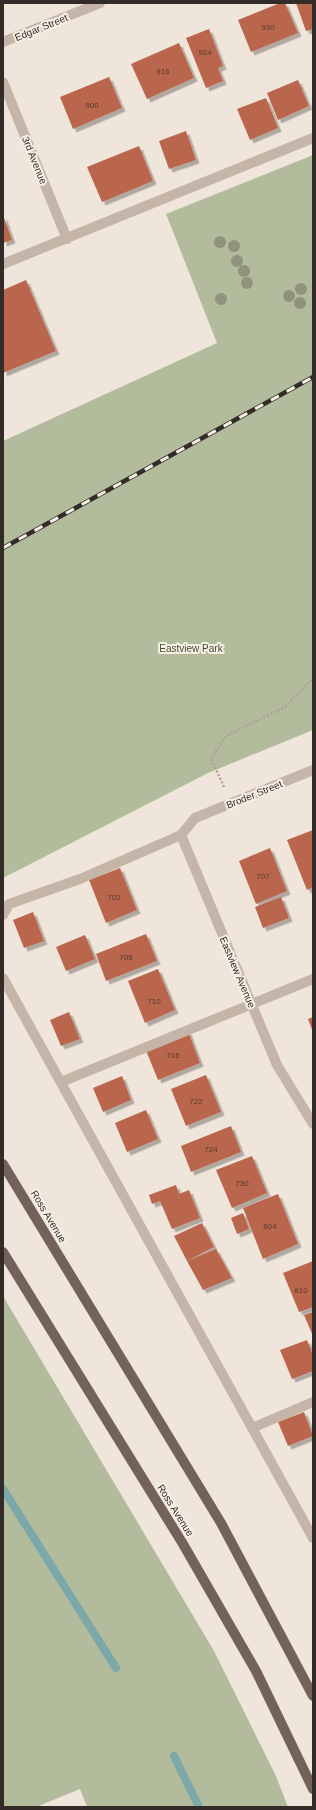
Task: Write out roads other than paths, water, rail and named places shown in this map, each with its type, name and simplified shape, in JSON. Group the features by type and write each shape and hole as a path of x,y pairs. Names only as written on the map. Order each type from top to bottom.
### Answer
{"main road":[{"name":"Ross Avenue","path":"3,1164 221,1522 313,1696"},
{"name":"Ross Avenue","path":"3,1252 183,1544 256,1671 313,1789"}],"street":[{"name":"Edgar Street","path":"3,42 100,3"},
{"name":"3rd Avenue","path":"3,82 67,239"},
{"path":"3,264 313,138"},
{"name":"Broder Street","path":"181,835 195,818 313,770"},
{"path":"3,915 9,904 80,879 181,835"},
{"name":"Eastview Avenue","path":"181,835 277,1065 313,1124"},
{"path":"3,978 313,1538"},
{"path":"61,1082 313,979"},
{"path":"252,1428 313,1402"}],"waterway":[{"path":"3,1489 116,1668"},
{"path":"174,1756 199,1807"}],"railway":[{"path":"3,548 313,377"}],"park label":[{"name":"Eastview Park","path":"191,648"}]}
